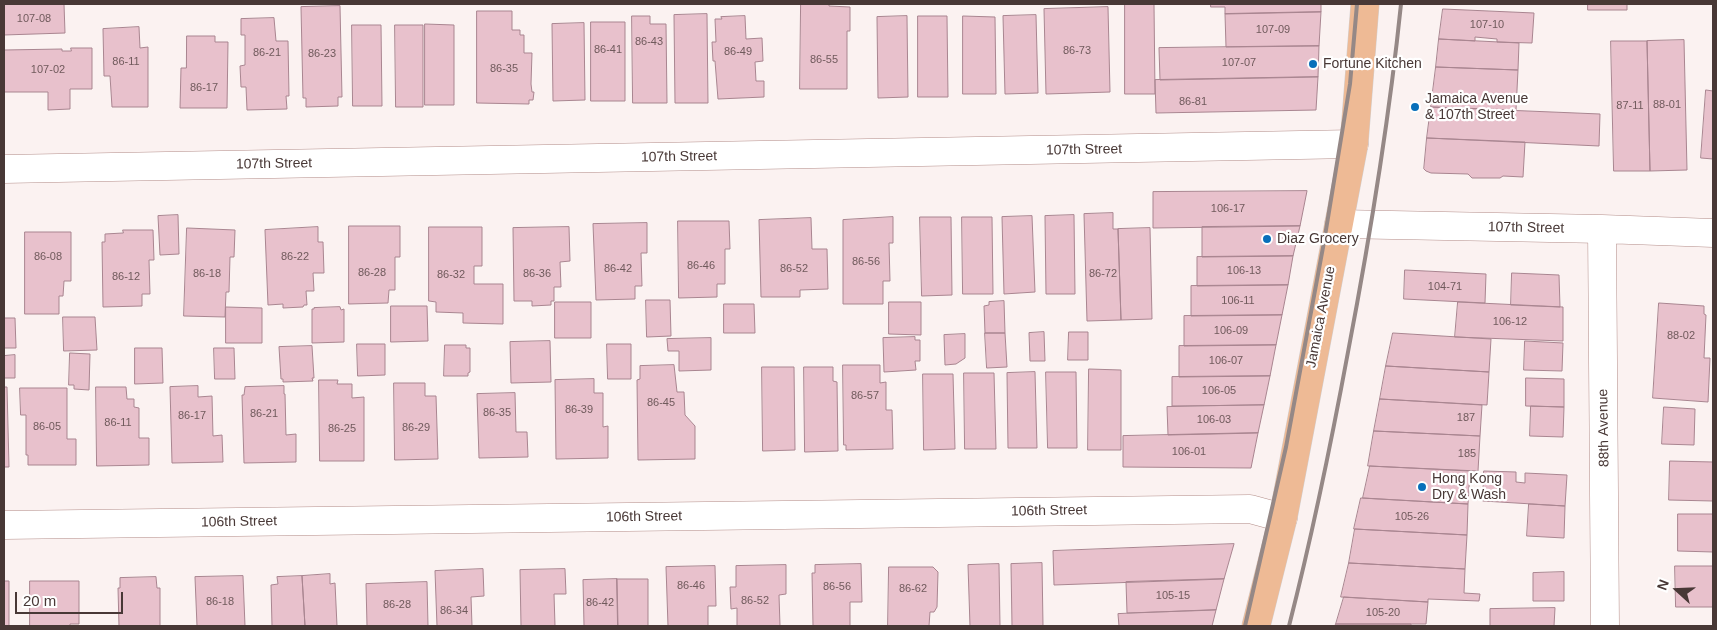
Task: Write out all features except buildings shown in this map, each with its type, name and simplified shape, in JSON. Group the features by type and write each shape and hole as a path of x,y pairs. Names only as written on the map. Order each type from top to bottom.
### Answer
{"main road":[{"name":"Jamaica Avenue","path":"1256,626 1283,518 1354,144 1365,4"}],"street":[{"name":"107th Street","path":"4,169 1354,144"},
{"name":"107th Street","path":"1339,224 1713,233"},
{"name":"88th Avenue","path":"1602,229 1606,626"},
{"name":"106th Street","path":"4,525 1250,509 1283,518"}],"railway":[{"path":"1245,626 1286,447 1324,242 1350,84 1357,4"},
{"path":"1289,626 1321,490 1356,309 1385,135 1401,4"}],"place":[{"name":"Fortune Kitchen","path":"1313,64"},
{"name":"Jamaica Avenue & 107th Street","path":"1415,107"},
{"name":"Diaz Grocery","path":"1267,239"},
{"name":"Hong Kong Dry & Wash","path":"1422,487"}]}
